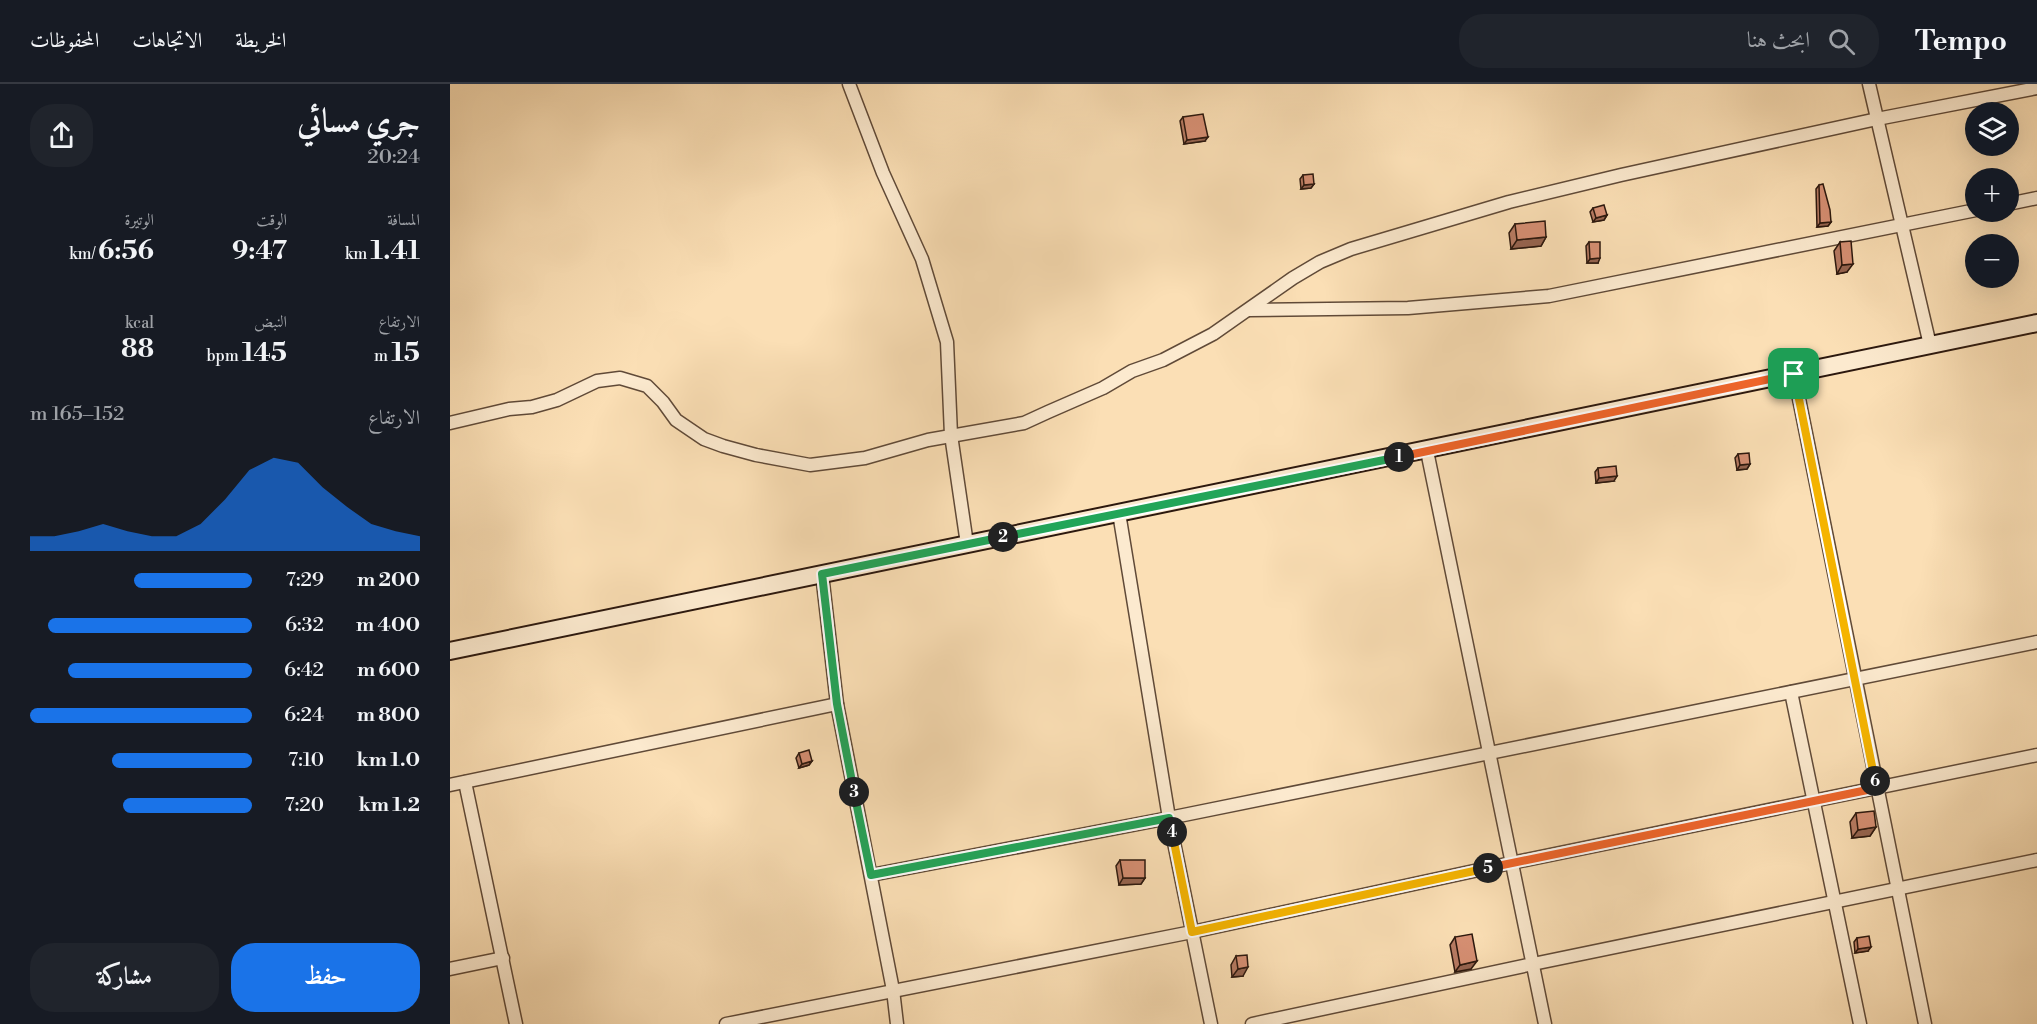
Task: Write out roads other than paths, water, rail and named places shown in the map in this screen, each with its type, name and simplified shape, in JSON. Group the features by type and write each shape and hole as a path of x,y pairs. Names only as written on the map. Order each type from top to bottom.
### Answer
{"street":[{"path":"849,84 922,260 945,334 951,435 967,544"},
{"path":"1869,84 1930,345"},
{"path":"450,423 509,409 532,407 557,400 597,381 620,378 647,386 676,420 704,439 738,450 810,465 865,458 951,435 999,429 1024,423 1103,388 1132,371 1163,360 1213,334 1311,267 1351,249 1509,202 1621,174 1877,119 2037,88"},
{"path":"2019,202 2037,198"},
{"path":"1249,310 1408,308 1549,296 1965,212"},
{"path":"450,651 1427,451 2037,323"},
{"path":"1794,374 1924,1024"},
{"path":"1427,451 1545,1024"},
{"path":"1119,513 1169,818 1211,1024"},
{"path":"822,574 837,704 893,990 897,1024"},
{"path":"871,875 1169,818 2037,642"},
{"path":"1791,692 1812,802 1860,1024"},
{"path":"450,785 837,704"},
{"path":"726,1024 1192,932 1511,863 2037,755"},
{"path":"465,782 516,1024"},
{"path":"1252,1024 2037,860"},
{"path":"450,969 502,958"}]}
